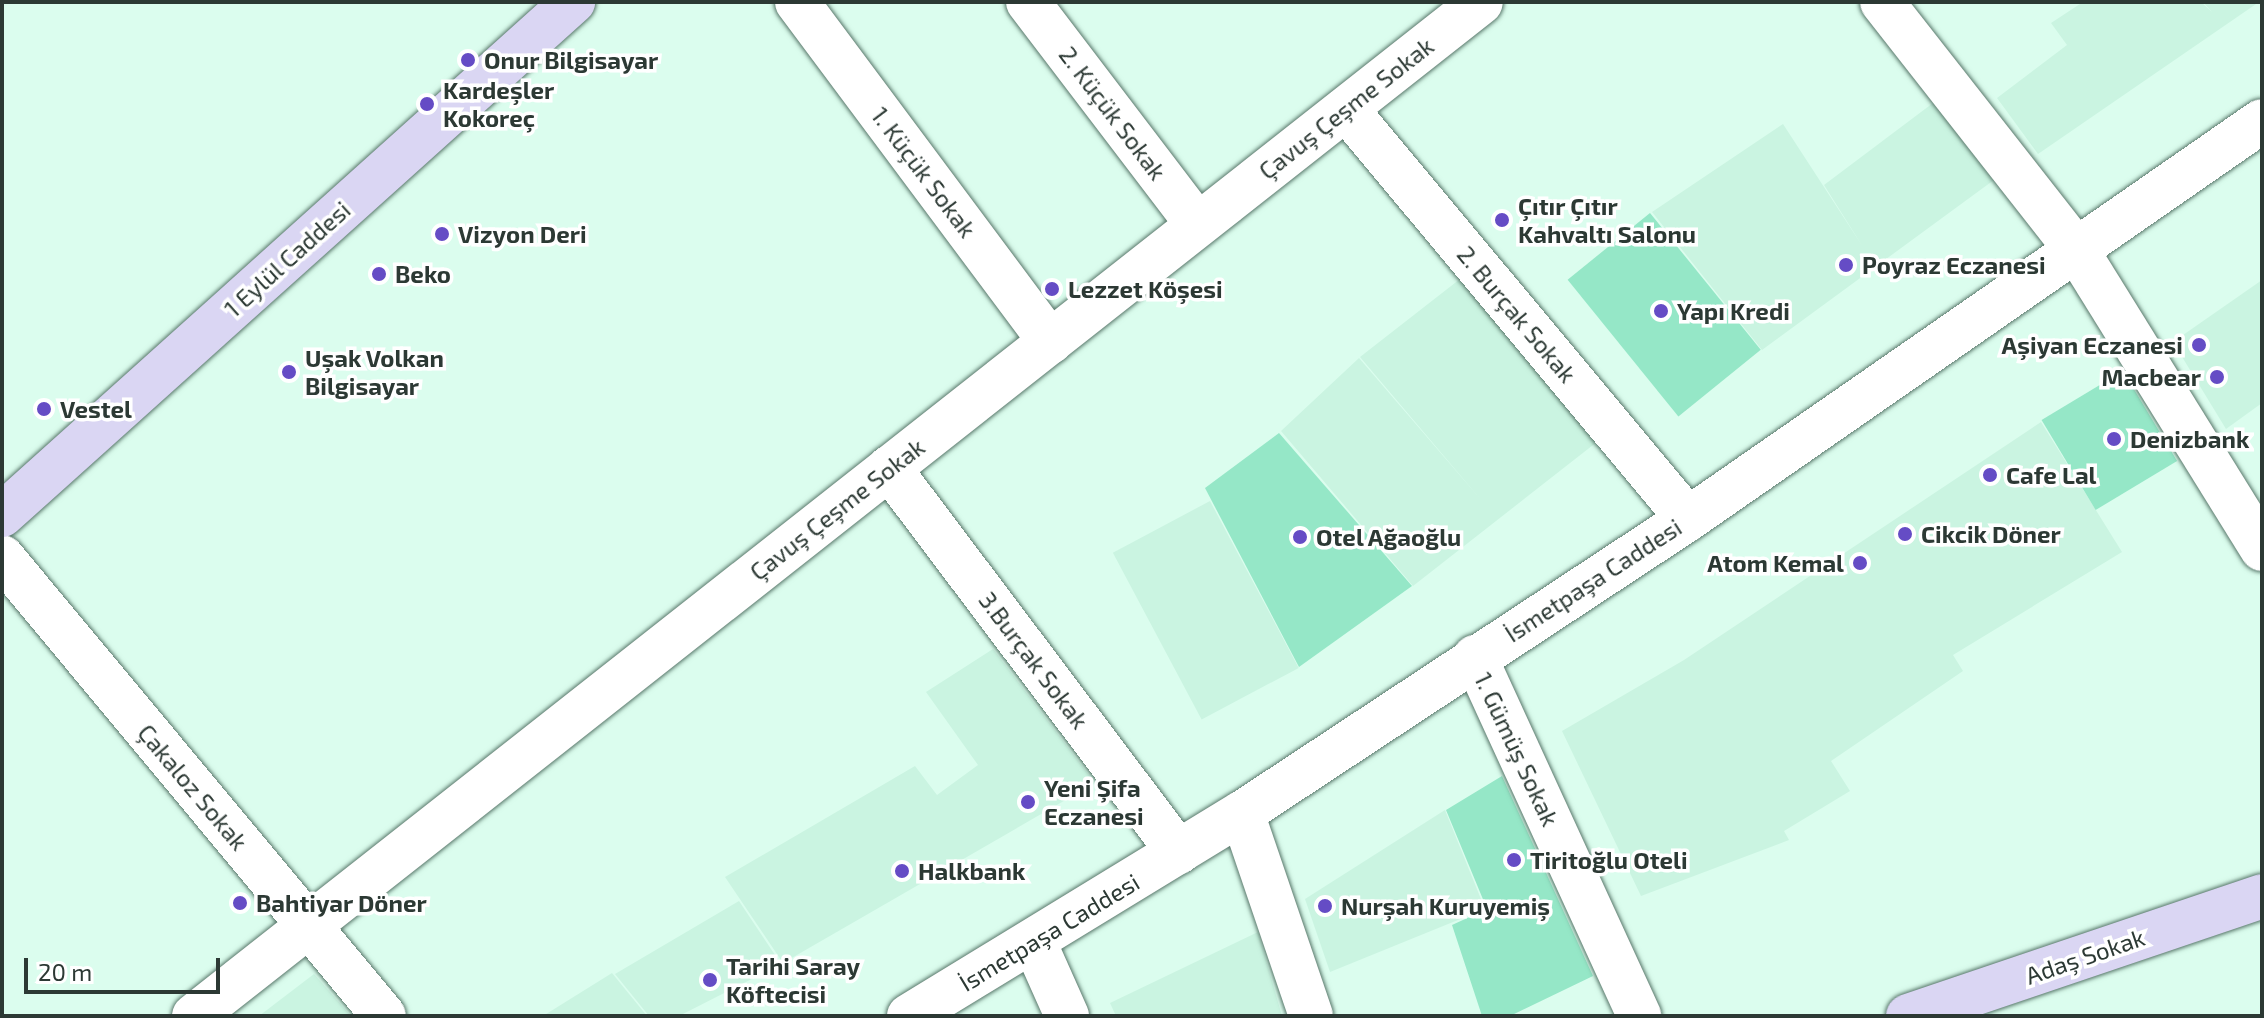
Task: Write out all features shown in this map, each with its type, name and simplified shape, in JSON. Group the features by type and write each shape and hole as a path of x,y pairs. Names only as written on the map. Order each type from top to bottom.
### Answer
{"main road":[{"name":"1 Eylül Caddesi","path":"2,515 573,2"},
{"name":"Adaş Sokak","path":"1908,1016 2262,896"}],"street":[{"name":"1. Küçük Sokak","path":"797,2 1050,342"},
{"name":"2. Küçük Sokak","path":"1028,2 1198,225"},
{"name":"Çavuş Çeşme Sokak","path":"194,1016 1481,2"},
{"path":"1882,2 2076,249 2262,549"},
{"name":"2. Burçak Sokak","path":"1346,109 1688,519"},
{"name":"İsmetpaşa Caddesi","path":"909,1016 1035,944 1242,813 1688,519 2262,121"},
{"name":"3.Burçak Sokak","path":"889,468 1178,852"},
{"name":"Çakaloz Sokak","path":"2,557 384,1016"},
{"name":"1. Gümüş Sokak","path":"1475,657 1639,1016"},
{"path":"1242,813 1311,1016"},
{"path":"1035,944 1067,1016"}],"shaded area":[{"path":"2083,2 2201,2 2212,12 2203,2 2259,2 2038,154 1997,98 2067,45 2051,23"},
{"path":"1937,100 1998,177 1762,350 1652,212 1783,124 1863,247 1824,185"},
{"path":"1469,272 1602,438 1413,586 1281,431 1359,358 1482,501 1360,357"},
{"path":"2262,280 2262,403 2226,429 2173,342"},
{"path":"2041,422 2122,552 1953,655 1963,671 1831,761 1850,791 1784,831 1789,840 1641,896 1562,731 1684,660"},
{"path":"1210,501 1299,668 1202,720 1113,553"},
{"path":"993,649 1095,783 783,963 725,877 915,766 937,795 978,765 926,692"},
{"path":"1445,810 1485,909 1330,972 1305,899"},
{"path":"739,901 781,964 679,1016 649,1016 615,974"},
{"path":"1258,932 1282,1016 1116,1016 1110,1003"},
{"path":"612,973 647,1016 543,1016"},
{"path":"314,974 351,1016 259,1016"}],"building":[{"name":"Yapı Kredi","path":"1650,213 1761,350 1678,416 1568,280"},
{"name":"Denizbank","path":"2123,371 2177,461 2096,510 2042,420"},
{"name":"Otel Ağaoğlu","path":"1279,433 1412,586 1299,667 1205,488"},
{"name":"Tiritoğlu Oteli","path":"1502,776 1593,976 1510,1016 1482,1016 1452,925 1487,909 1446,810"}],"place":[{"name":"Onur Bilgisayar","path":"468,60"},
{"name":"Kardeşler Kokoreç","path":"427,104"},
{"name":"Çıtır Çıtır Kahvaltı Salonu","path":"1502,220"},
{"name":"Vizyon Deri","path":"442,234"},
{"name":"Poyraz Eczanesi","path":"1846,265"},
{"name":"Beko","path":"379,274"},
{"name":"Lezzet Köşesi","path":"1052,289"},
{"name":"Yapı Kredi","path":"1661,311"},
{"name":"Aşiyan Eczanesi","path":"2199,345"},
{"name":"Uşak Volkan Bilgisayar","path":"289,372"},
{"name":"Macbear","path":"2217,377"},
{"name":"Vestel","path":"44,409"},
{"name":"Denizbank","path":"2114,439"},
{"name":"Cafe Lal","path":"1990,475"},
{"name":"Cikcik Döner","path":"1905,534"},
{"name":"Otel Ağaoğlu","path":"1300,537"},
{"name":"Atom Kemal","path":"1860,563"},
{"name":"Yeni Şifa Eczanesi","path":"1028,802"},
{"name":"Tiritoğlu Oteli","path":"1514,860"},
{"name":"Halkbank","path":"902,871"},
{"name":"Bahtiyar Döner","path":"240,903"},
{"name":"Nurşah Kuruyemiş","path":"1325,906"},
{"name":"Tarihi Saray Köftecisi","path":"710,980"}]}
